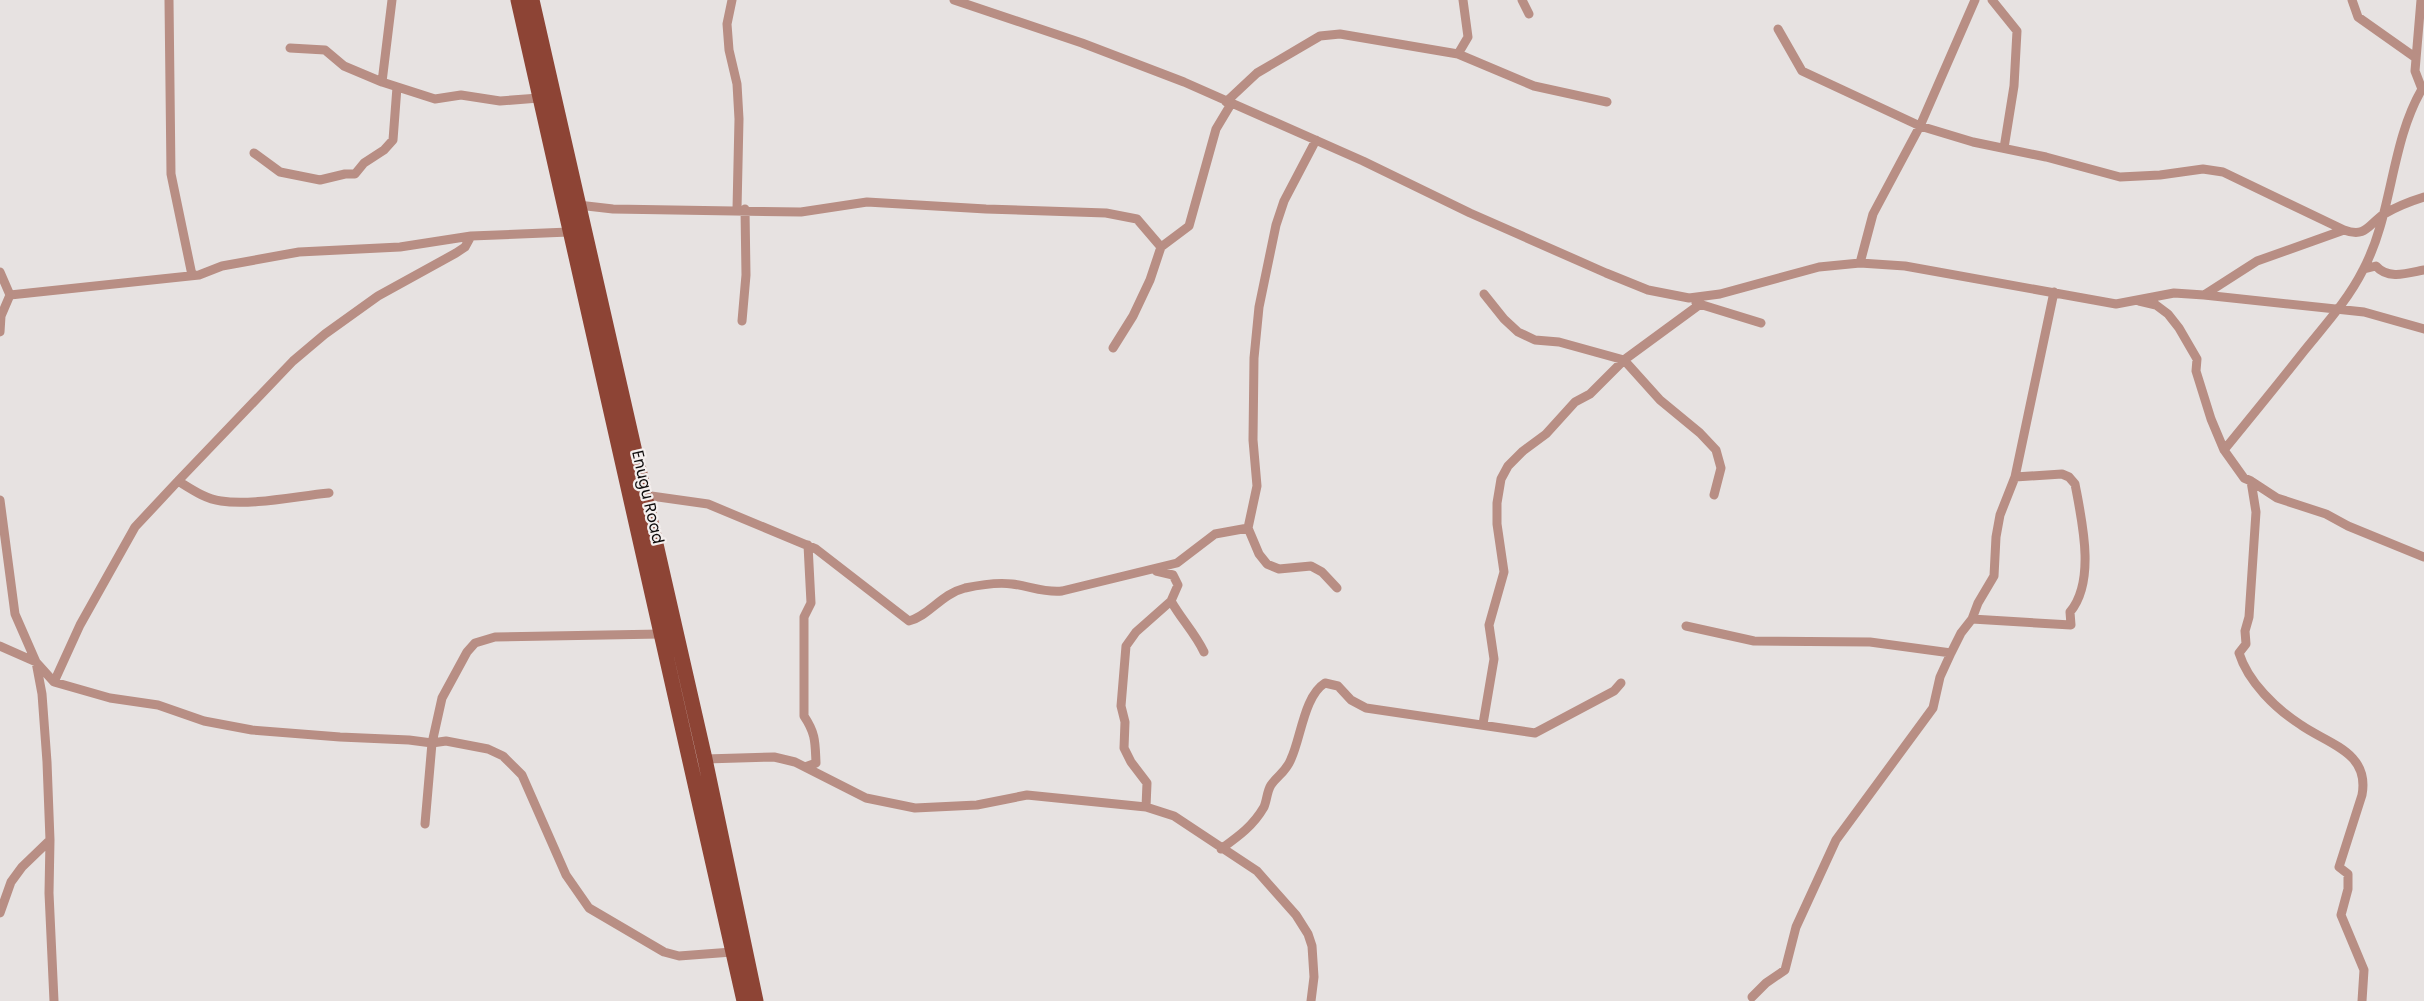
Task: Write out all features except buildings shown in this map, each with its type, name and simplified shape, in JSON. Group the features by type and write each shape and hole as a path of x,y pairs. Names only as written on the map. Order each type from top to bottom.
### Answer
{"main road":[{"name":"Enugu Road","path":"518,0 744,1001"},
{"path":"532,0 705,759 756,1001"}],"street":[{"path":"169,0 171,174 192,275"},
{"path":"382,82 392,0"},
{"path":"732,0 727,24 739,119 741,209 746,275 742,321"},
{"path":"954,0 970,2 1184,82 1316,140 1470,213 1648,290 1689,298 1720,294 1819,267 1860,263 1905,266 2116,304 2174,293 2204,295 2364,312 2424,329"},
{"path":"1458,54 1468,37 1463,0"},
{"path":"1522,0 1529,14"},
{"path":"1860,263 1872,214 1920,126 1975,0"},
{"path":"1992,0 2017,31 2014,86 2004,148"},
{"path":"2352,0 2358,17 2416,58"},
{"path":"2224,450 2338,310 2364,269 2385,214 2390,184 2409,112 2422,89 2415,71 2421,0"},
{"path":"1778,29 1802,71 1920,126 1973,142 2120,177 2160,175 2203,169 2223,172 2355,234 2364,232 2385,214 2424,197"},
{"path":"1113,348 1137,307 1161,247 1189,226 1216,129 1228,103 1257,73 1320,36 1351,34 1458,54 1534,86 1607,102"},
{"path":"290,48 325,50 344,66 382,82 435,99 461,95 500,101 539,99"},
{"path":"254,153 280,172 320,180 345,174 356,174 364,163 384,150 393,140 397,87"},
{"path":"1316,140 1284,201 1276,225 1259,307 1254,358 1253,440 1257,486 1248,528 1259,554 1267,564 1279,569 1311,566 1322,572 1337,588"},
{"path":"578,205 613,209 741,209 801,212 867,202 1106,213 1137,219 1161,247"},
{"path":"2204,295 2257,261 2344,230"},
{"path":"10,295 192,275 222,266 299,252 400,247 471,236 569,231"},
{"path":"54,682 80,625 135,527 178,481 292,361 378,296 456,253 465,246 471,236"},
{"path":"2364,269 2376,266 2380,271 2391,274 2424,270"},
{"path":"0,272 10,295 1,316 0,332"},
{"path":"1752,997 1785,970 1796,927 1836,840 1934,708 1940,677 1961,633 1972,619 1978,603 1994,576 2000,514 2015,477 2054,292"},
{"path":"1484,294 1518,332 1535,339 1559,342 1624,360 1660,400 1700,432 1716,450 1721,468 1714,495"},
{"path":"1689,298 1699,305 1761,323"},
{"path":"2137,300 2156,305 2168,314 2179,328 2197,359 2196,371 2211,419 2224,450 2244,478 2277,498 2326,514 2424,557"},
{"path":"1483,724 1494,659 1490,625 1504,572 1497,524 1497,503 1501,479 1508,465 1546,434 1575,402 1590,393 1624,360 1699,305"},
{"path":"1972,619 2071,626 2070,612 2084,581 2085,550 2075,484 2069,477 2062,474 2015,477"},
{"path":"178,481 198,493 220,501 274,499 329,493"},
{"path":"2251,481 2256,512 2249,617 2245,631 2246,644 2239,653 2243,666 2260,688 2302,726 2332,741 2349,755 2361,772 2364,785 2362,795 2339,867 2348,874 2348,889 2341,915 2364,970 2362,1001"},
{"path":"644,495 708,504 808,545 909,621 918,617 946,594 976,586 1011,584 1047,592 1062,591 1177,563 1215,534 1248,528"},
{"path":"0,500 3,550 15,614 36,662 42,693 48,762 49,893 54,1001"},
{"path":"805,767 816,763 816,741 813,729 804,716 804,617 811,603 808,545"},
{"path":"1146,807 1147,783 1131,762 1124,748 1125,722 1121,706 1126,646 1136,632 1171,601 1177,592 1177,579 1166,573 1150,570"},
{"path":"1171,601 1185,624 1193,631 1204,652"},
{"path":"1686,626 1754,641 1870,642 1951,653"},
{"path":"425,824 424,814 432,743 442,698 467,652 475,643 495,637 661,634"},
{"path":"0,646 36,662 54,682 110,698 159,705 204,721 252,730 432,743 446,741 488,749 503,756 522,775 569,881 589,908 664,952 679,956 732,952"},
{"path":"1221,849 1251,828 1265,805 1271,785 1282,775 1292,759 1306,713 1320,687 1325,683 1338,686 1351,700 1366,708 1538,732 1614,691 1621,683"},
{"path":"705,759 774,757 805,767 866,798 915,808 977,805 1027,795 1146,807 1174,816 1257,871 1296,915 1308,934 1312,946 1311,1001"},
{"path":"0,913 11,882 22,867 50,840"}]}
